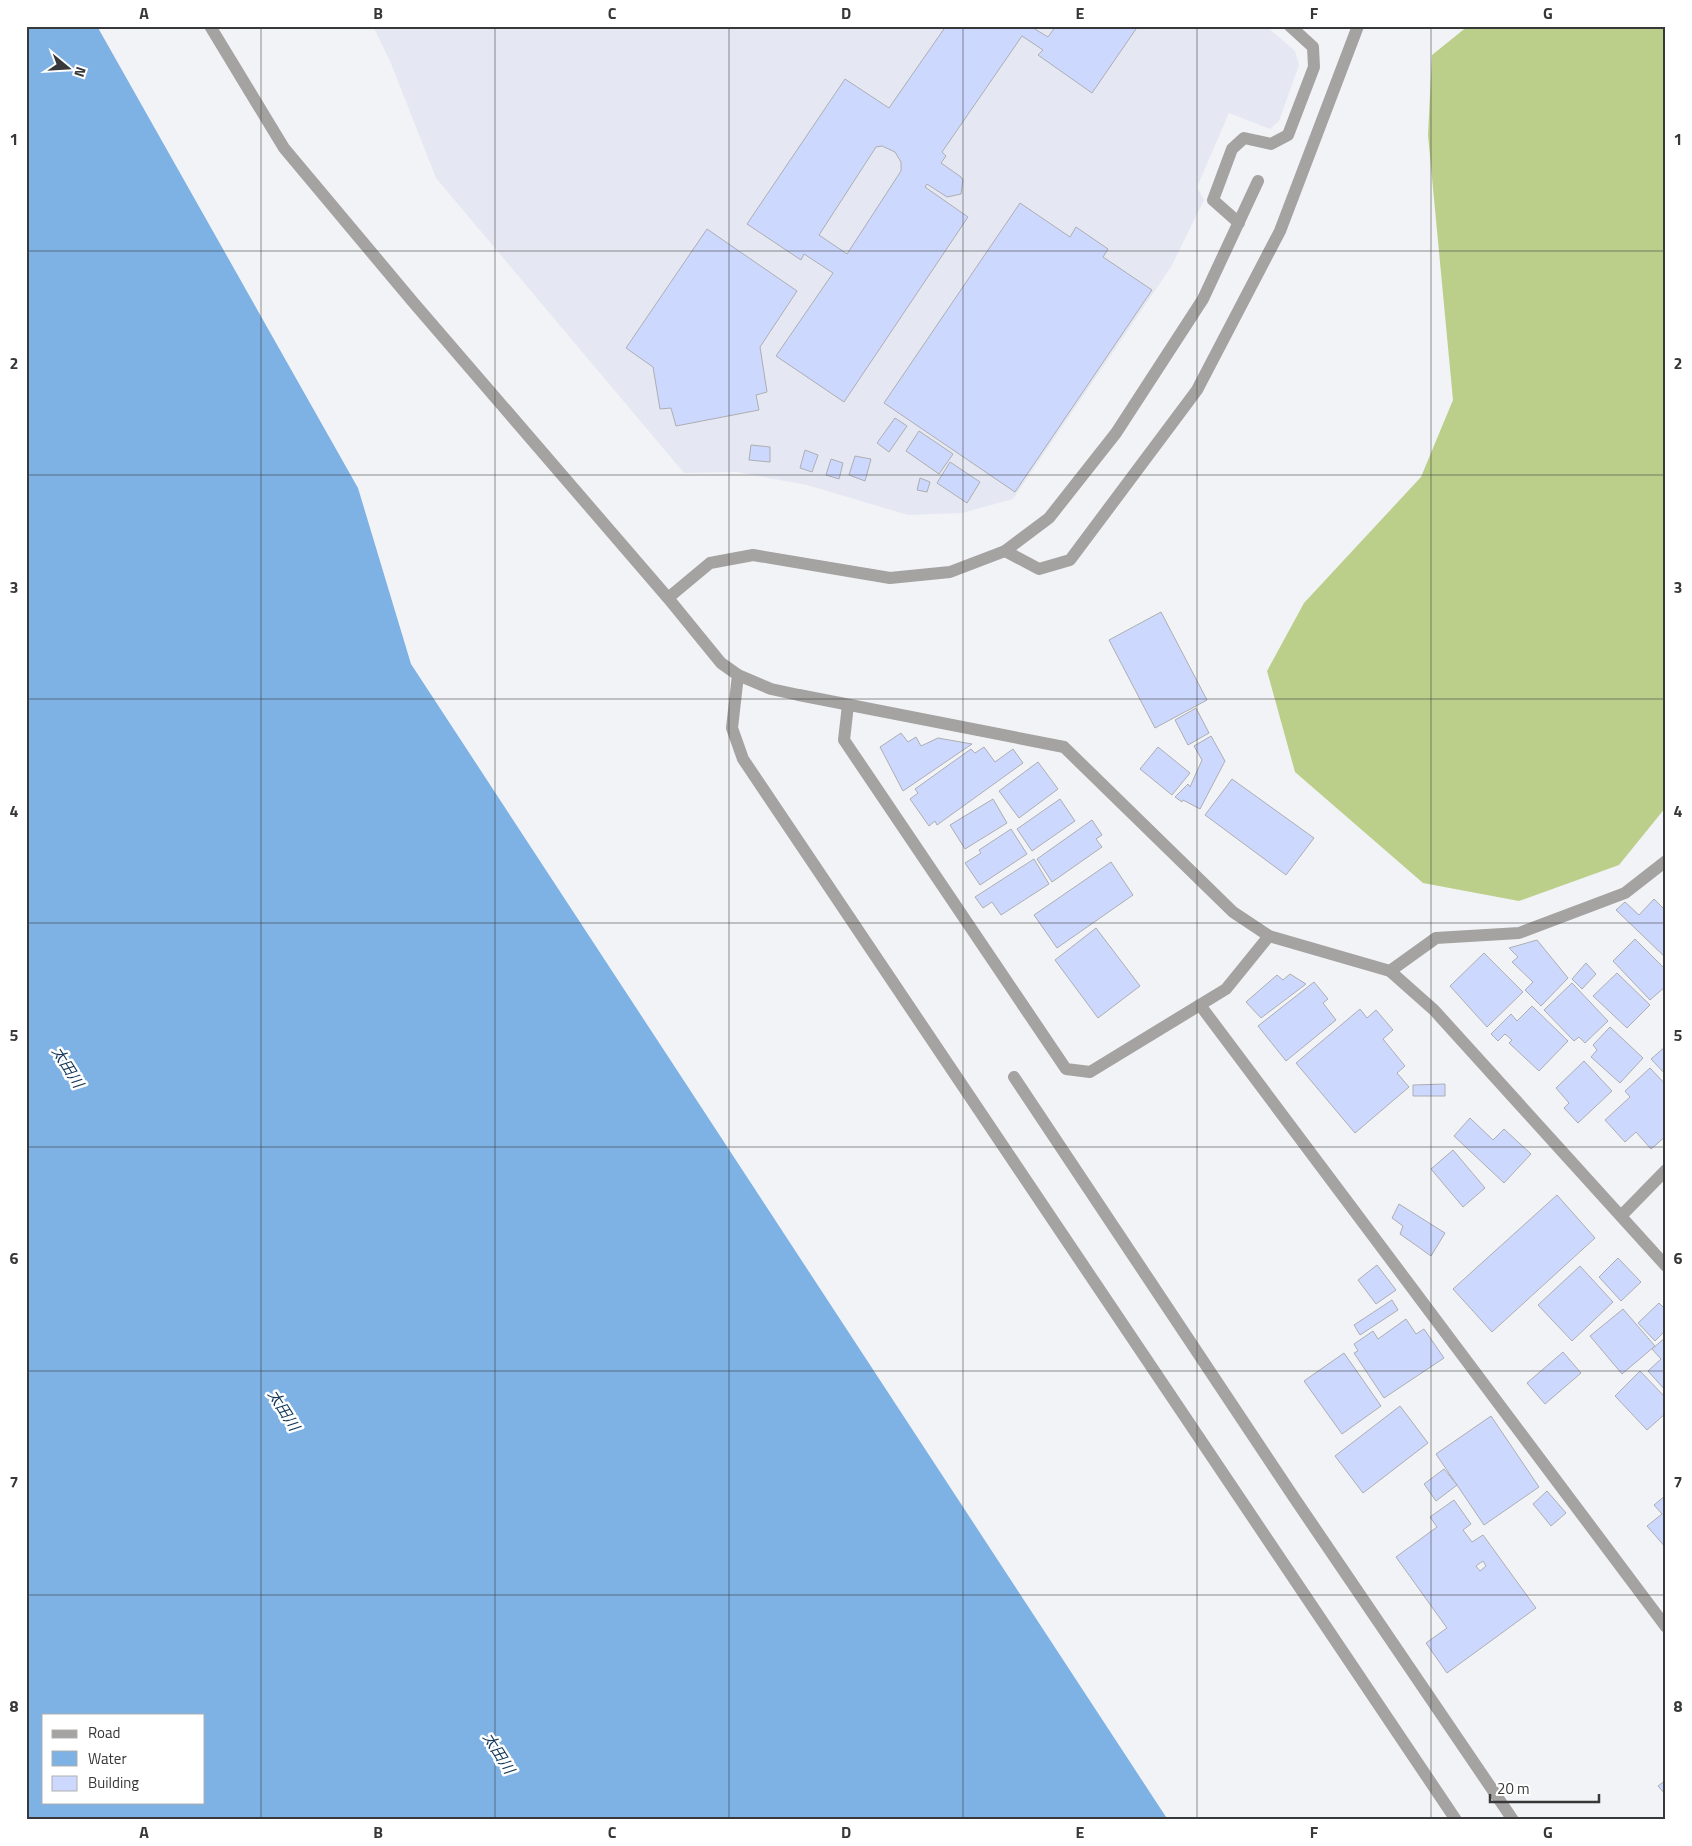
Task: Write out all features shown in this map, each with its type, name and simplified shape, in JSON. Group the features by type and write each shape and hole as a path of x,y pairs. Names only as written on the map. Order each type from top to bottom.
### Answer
{"street":[{"path":"210,26 284,148 412,302 668,598 721,663 738,675 771,689 1064,747 1233,912 1269,936 1390,971 1434,1010 1666,1266"},
{"path":"1239,222 1213,200 1232,149 1244,138 1271,144 1288,135 1314,68 1313,47 1290,26"},
{"path":"1005,551 1040,569 1070,560 1198,390 1280,231 1358,26"},
{"path":"668,598 710,563 753,555 890,578 950,572 1005,551 1049,518 1116,433 1203,299 1258,181"},
{"path":"738,675 732,728 743,758 1456,1820"},
{"path":"848,705 844,740 1066,1069 1090,1072 1226,989 1269,936"},
{"path":"1390,971 1436,938 1519,933 1625,893 1666,860"},
{"path":"1200,1005 1666,1627"},
{"path":"1014,1076 1284,1482 1513,1820"},
{"path":"1621,1216 1666,1170"}],"shaded area":[{"path":"373,26 1266,26 1295,51 1299,65 1279,121 1270,129 1229,113 1197,187 1204,200 1171,267 1013,499 962,513 908,515 807,485 737,472 684,473 436,178 390,61"}],"green space":[{"path":"1468,26 1666,26 1666,807 1619,865 1519,901 1423,883 1295,772 1267,671 1304,603 1421,477 1453,400 1428,135 1432,55"}],"water":[{"name":"太田川","path":"26,26 97,26 358,488 411,664 1168,1820 26,1820"}],"building":[{"path":"946,26 1030,26 1048,37 1056,26 1138,26 1092,93 1038,55 1043,50 1022,36 942,152 946,156 941,163 963,180 961,194 947,197 927,184 925,187 968,217 844,402 776,356 833,273 804,254 801,260 747,224 845,79 889,108","holes":["882,146 895,152 901,162 901,171 847,254 819,235 876,147"]},
{"path":"1020,203 1070,237 1076,227 1108,249 1103,257 1152,290 1015,492 884,403"},
{"path":"707,229 797,291 760,347 767,392 756,395 759,410 676,426 671,408 660,409 653,367 626,348"},
{"path":"895,418 907,426 889,452 877,443"},
{"path":"919,431 953,454 939,474 906,451"},
{"path":"751,445 770,447 770,462 749,460"},
{"path":"805,450 818,455 812,472 800,468"},
{"path":"855,456 871,459 865,481 849,475"},
{"path":"831,459 843,463 839,479 826,475"},
{"path":"950,462 980,482 967,503 937,483"},
{"path":"920,478 930,482 927,492 917,490"},
{"path":"1161,612 1207,700 1155,728 1109,640"},
{"path":"1196,708 1209,733 1188,745 1175,720"},
{"path":"901,733 908,742 916,737 921,746 938,738 972,744 903,791 880,747"},
{"path":"1211,736 1225,761 1200,809 1175,797 1188,784 1190,787 1202,760 1194,746"},
{"path":"984,747 995,762 1013,749 1023,763 937,825 935,821 929,826 910,799 918,793 915,789 971,749 975,753"},
{"path":"1158,747 1190,773 1172,795 1140,769"},
{"path":"1038,762 1058,789 1019,818 999,791"},
{"path":"1232,779 1314,838 1286,875 1205,815"},
{"path":"993,799 1007,823 965,849 950,825"},
{"path":"1060,799 1075,821 1032,851 1017,829"},
{"path":"1092,820 1102,835 1096,839 1102,847 1052,882 1037,859"},
{"path":"1011,829 1027,854 980,885 965,863 981,853 979,850"},
{"path":"1034,859 1049,884 1001,915 992,902 983,908 975,897"},
{"path":"1111,862 1133,895 1057,948 1034,915"},
{"path":"1654,899 1666,911 1666,958 1616,910 1625,902 1639,915"},
{"path":"1096,928 1140,986 1098,1018 1055,960"},
{"path":"1635,939 1666,970 1666,986 1650,1000 1613,961"},
{"path":"1537,940 1568,978 1541,1006 1525,990 1533,982 1512,962 1518,957 1509,948"},
{"path":"1484,953 1523,992 1487,1027 1450,986"},
{"path":"1586,963 1596,974 1582,989 1572,979"},
{"path":"1617,973 1650,1005 1627,1028 1593,996"},
{"path":"1290,974 1306,984 1261,1018 1246,1002 1277,975 1283,980"},
{"path":"1314,982 1328,999 1323,1003 1336,1020 1286,1061 1258,1026"},
{"path":"1572,983 1608,1021 1585,1043 1579,1037 1574,1041 1544,1010"},
{"path":"1532,1006 1568,1041 1539,1071 1509,1043 1512,1040 1505,1034 1498,1041 1491,1034 1511,1014 1517,1021"},
{"path":"1360,1009 1367,1018 1376,1010 1393,1030 1383,1039 1405,1066 1397,1073 1409,1087 1355,1133 1296,1063"},
{"path":"1610,1027 1643,1058 1620,1083 1591,1057 1597,1050 1593,1045"},
{"path":"1666,1046 1666,1075 1651,1059"},
{"path":"1584,1061 1612,1091 1578,1123 1564,1108 1569,1103 1556,1088"},
{"path":"1650,1068 1666,1085 1666,1136 1651,1149 1636,1132 1625,1142 1605,1120 1630,1097 1625,1091"},
{"path":"1445,1084 1445,1096 1413,1096 1413,1085"},
{"path":"1470,1118 1493,1140 1504,1129 1531,1154 1504,1183 1454,1136"},
{"path":"1453,1150 1485,1188 1463,1207 1431,1169"},
{"path":"1557,1195 1595,1238 1492,1332 1453,1289"},
{"path":"1399,1204 1445,1233 1431,1256 1400,1234 1403,1226 1392,1218"},
{"path":"1618,1258 1641,1282 1621,1301 1599,1277"},
{"path":"1377,1265 1396,1290 1376,1304 1358,1280"},
{"path":"1580,1266 1613,1302 1572,1341 1538,1305"},
{"path":"1392,1300 1398,1310 1360,1335 1354,1325"},
{"path":"1659,1303 1666,1310 1666,1330 1655,1341 1638,1323"},
{"path":"1623,1309 1655,1346 1622,1374 1590,1336"},
{"path":"1406,1319 1416,1334 1424,1329 1444,1358 1384,1398 1354,1353 1358,1351 1354,1344 1373,1331 1378,1339"},
{"path":"1666,1337 1666,1391 1648,1371 1661,1359 1652,1349"},
{"path":"1563,1352 1581,1373 1545,1404 1527,1383"},
{"path":"1344,1353 1381,1406 1342,1434 1304,1381"},
{"path":"1640,1371 1666,1398 1666,1413 1647,1430 1615,1396"},
{"path":"1400,1406 1428,1443 1363,1493 1335,1456"},
{"path":"1491,1416 1539,1487 1484,1525 1436,1454"},
{"path":"1444,1469 1457,1485 1436,1501 1424,1484"},
{"path":"1547,1491 1566,1513 1551,1526 1533,1504"},
{"path":"1666,1495 1666,1548 1647,1526 1662,1514 1654,1505"},
{"path":"1454,1500 1471,1524 1463,1530 1472,1542 1483,1535 1536,1608 1447,1673 1426,1643 1447,1628 1396,1557 1437,1527 1430,1517","holes":["1483,1561 1486,1566 1480,1571 1476,1566"]},
{"path":"1666,1780 1666,1795 1658,1786"}]}
